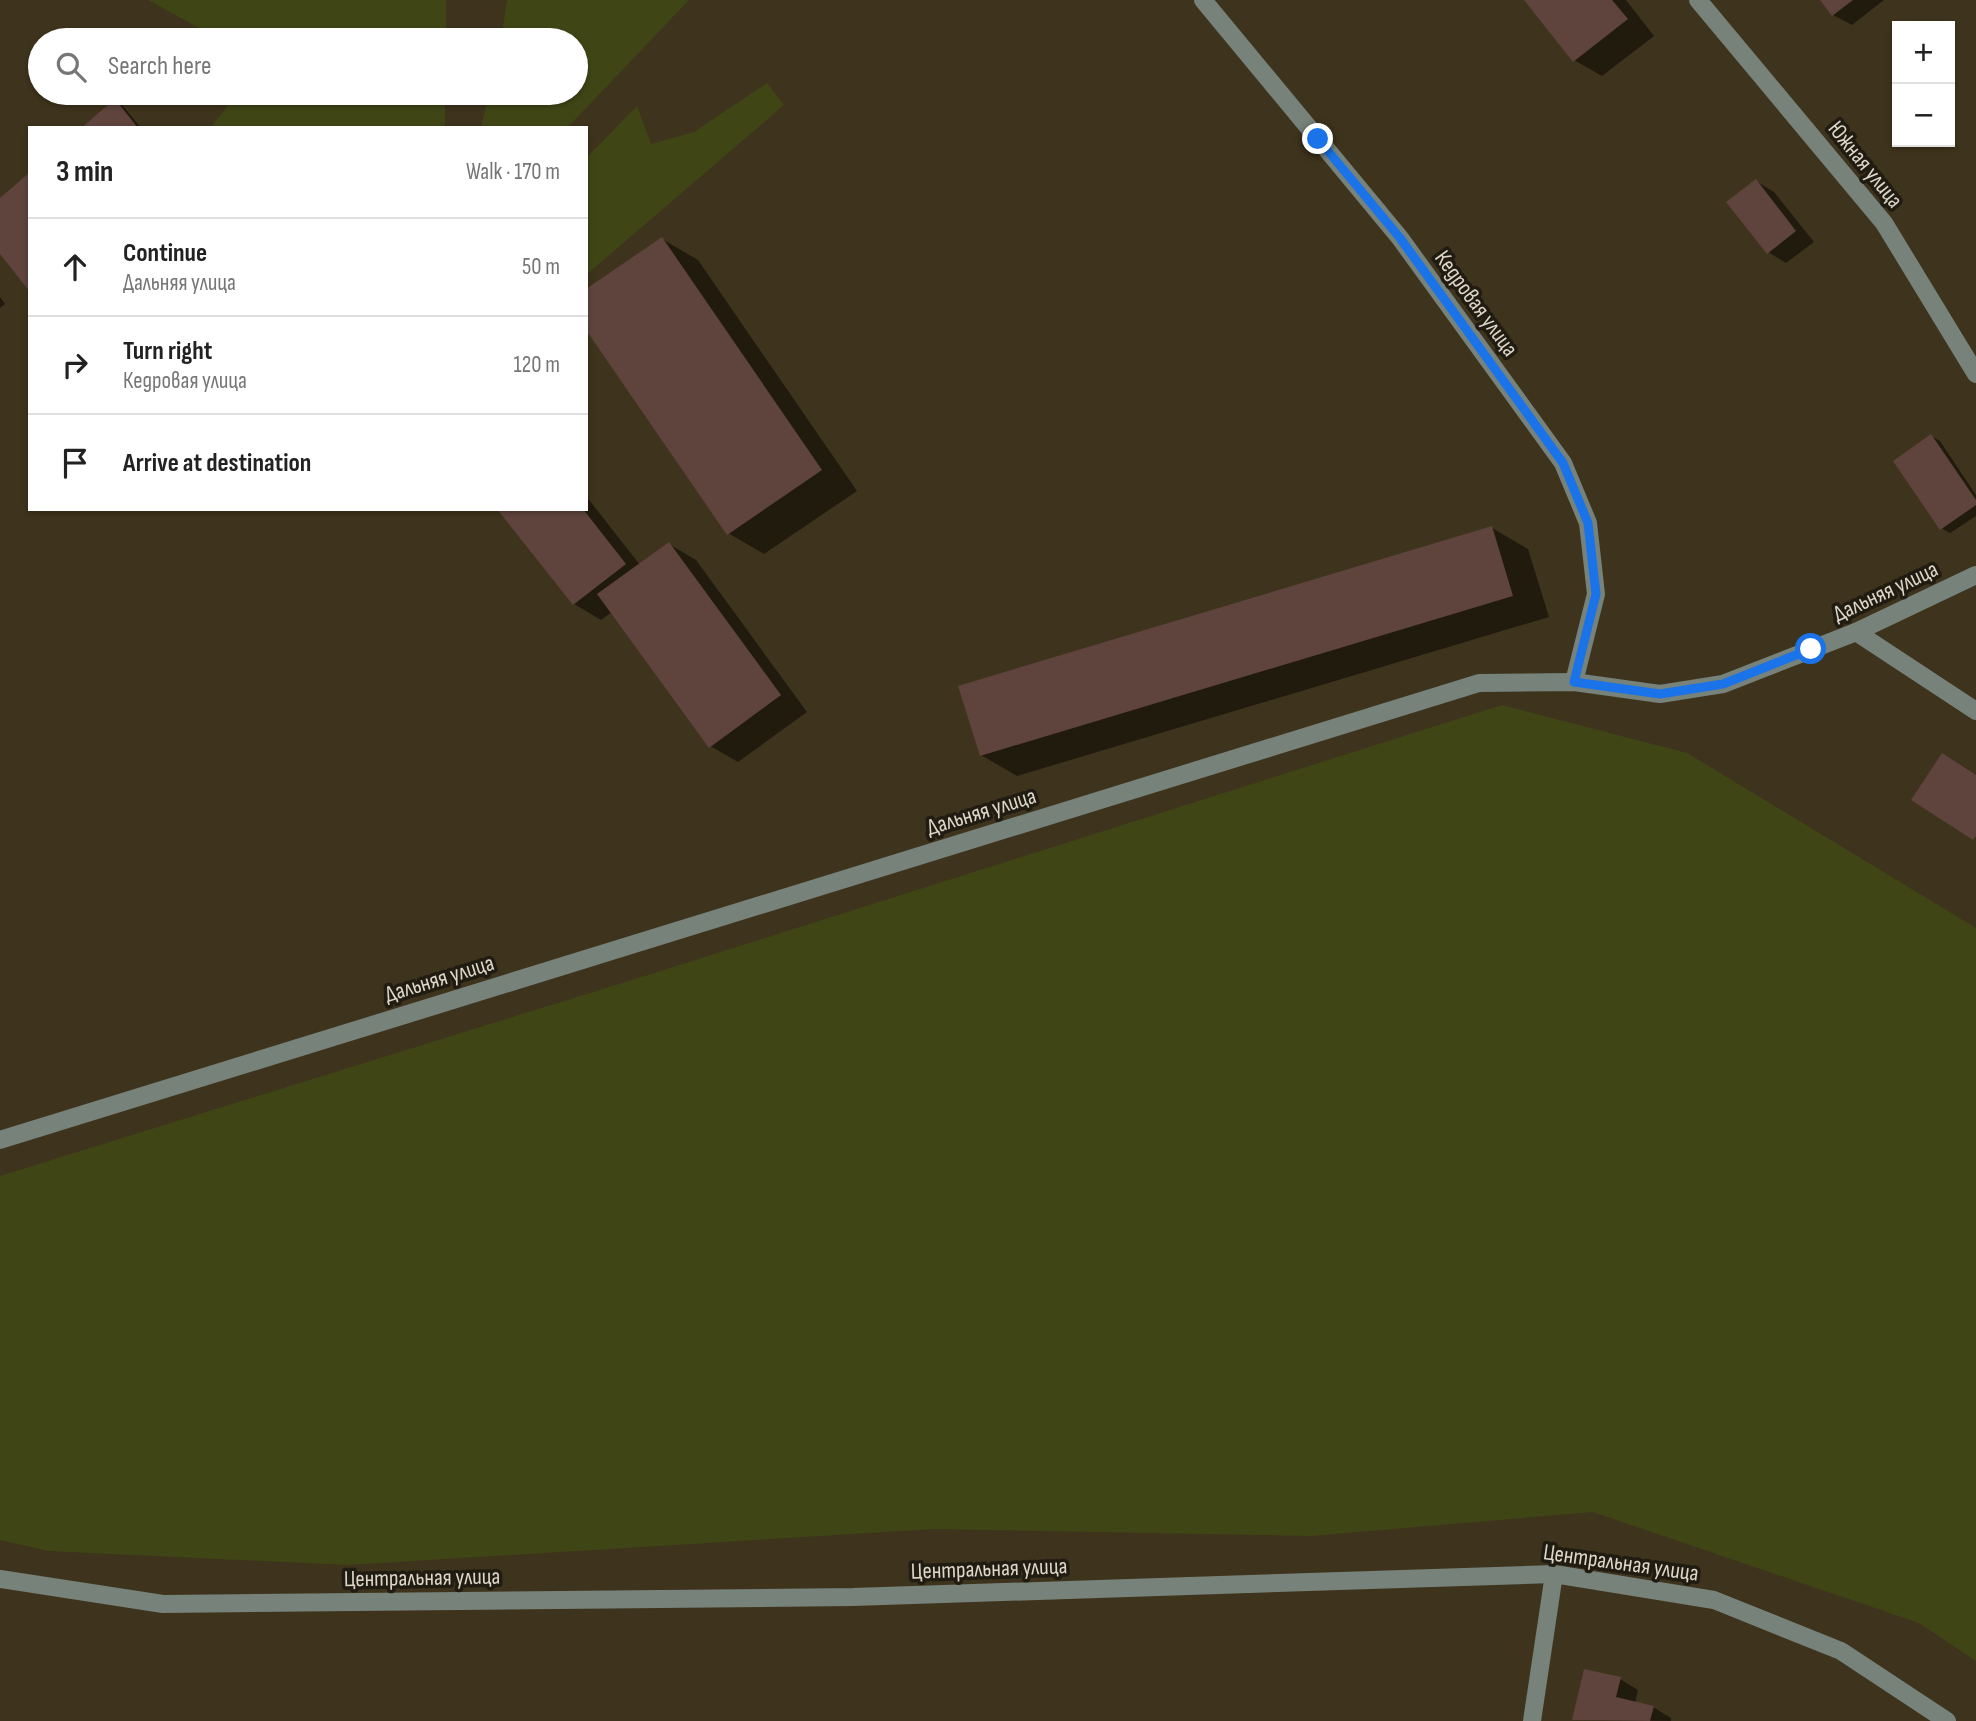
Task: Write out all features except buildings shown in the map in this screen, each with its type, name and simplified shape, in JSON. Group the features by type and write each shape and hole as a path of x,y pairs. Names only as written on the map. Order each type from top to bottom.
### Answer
{"street":[{"name":"Кедровая улица","path":"1203,0 1400,238 1563,463 1588,523 1596,594 1574,682"},
{"name":"Южная улица","path":"1698,0 1884,223 1976,374"},
{"name":"Дальняя улица","path":"0,1140 1479,683 1574,682 1660,694 1723,684 1856,632 1976,575"},
{"path":"1856,632 1976,711"},
{"path":"1532,1721 1555,1574"},
{"name":"Центральная улица","path":"0,1579 163,1604 853,1597 1555,1574 1714,1600 1841,1651 1947,1721"}],"green space":[{"path":"148,0 446,0 446,28 199,28"},
{"path":"507,0 689,0 569,126 481,126 486,105 588,105 588,28 503,28"},
{"path":"767,83 784,105 588,273 588,156 637,106 651,144 694,132"},
{"path":"228,105 445,105 445,126 212,126"},
{"path":"1502,705 1687,753 1976,928 1976,1661 1919,1623 1593,1512 1311,1536 933,1529 348,1565 48,1551 0,1540 0,1176 648,975"}],"route":[{"path":"1318,139 1400,238 1563,463 1588,523 1596,594 1574,682 1660,694 1723,684 1811,649"}]}
